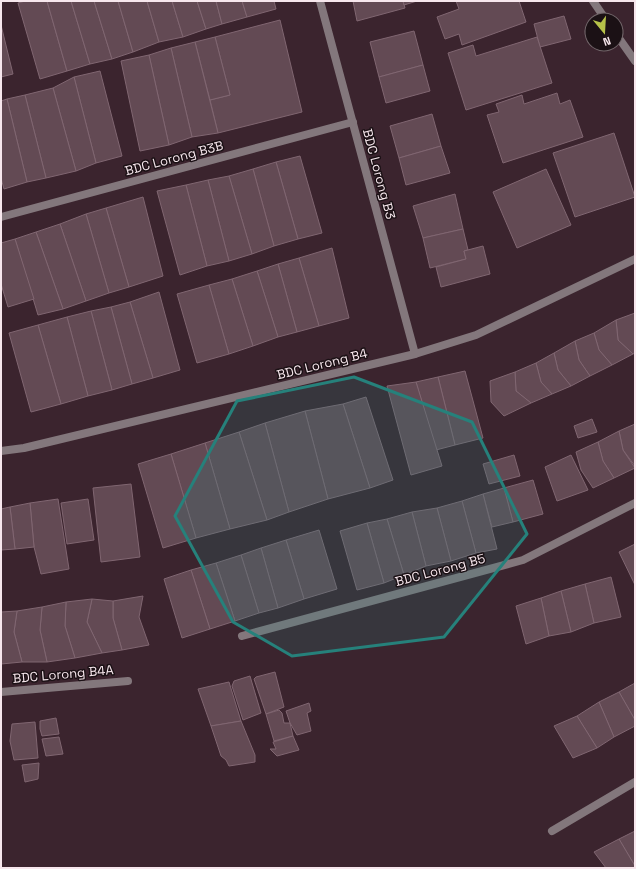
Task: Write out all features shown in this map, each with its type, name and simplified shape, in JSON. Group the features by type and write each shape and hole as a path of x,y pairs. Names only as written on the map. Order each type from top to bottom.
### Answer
{"street":[{"name":"BDC Lorong B3","path":"320,1 415,354"},
{"path":"593,1 601,12"},
{"path":"624,45 635,61"},
{"name":"BDC Lorong B3B","path":"1,217 353,122"},
{"name":"BDC Lorong B4","path":"1,451 24,448 415,354 476,334 635,259"},
{"name":"BDC Lorong B5","path":"242,636 523,560 635,503"},
{"name":"BDC Lorong B4A","path":"1,692 128,681"},
{"path":"552,831 635,782"}],"highlighted area":[{"path":"354,377 472,422 527,534 444,637 292,656 233,622 175,516 237,401"}],"building":[{"path":"25,1 47,1 67,71 40,79 18,3"},
{"path":"47,1 71,1 90,64 67,71"},
{"path":"71,1 94,1 112,59 90,64"},
{"path":"94,1 118,1 133,52 112,59"},
{"path":"118,1 147,1 159,42 133,52"},
{"path":"147,1 172,1 183,37 159,42"},
{"path":"172,1 197,1 206,29 183,37"},
{"path":"197,1 216,1 222,24 206,29"},
{"path":"216,1 242,1 247,17 222,24"},
{"path":"242,1 274,1 276,9 247,17"},
{"path":"353,1 403,1 405,8 357,21"},
{"path":"403,1 417,1 404,5"},
{"path":"456,1 519,1 526,22 462,45 459,34 445,39 437,17 459,9"},
{"path":"564,16 571,39 540,47 534,24"},
{"path":"280,20 302,112 218,133 210,100 230,95 215,37"},
{"path":"1,25 13,74 1,77"},
{"path":"414,31 423,65 379,77 370,42"},
{"path":"215,37 230,95 210,100 195,42"},
{"path":"537,37 552,83 466,110 448,53 473,45 476,56"},
{"path":"195,42 218,133 192,137 171,48"},
{"path":"171,48 192,137 169,145 149,55"},
{"path":"149,55 169,145 140,151 121,61"},
{"path":"423,65 430,91 386,103 379,77"},
{"path":"100,71 122,156 96,163 74,77"},
{"path":"74,77 96,163 76,171 53,88"},
{"path":"53,88 76,171 46,178 25,95"},
{"path":"557,93 560,104 570,100 583,137 503,163 487,115 499,112 496,104 522,95 524,104"},
{"path":"25,95 46,178 27,182 7,99"},
{"path":"7,99 27,182 4,189 1,178 1,101"},
{"path":"432,114 441,146 399,158 390,126"},
{"path":"614,133 635,197 575,217 553,153"},
{"path":"441,146 450,173 406,185 399,158"},
{"path":"300,156 322,233 298,239 276,162"},
{"path":"276,162 298,239 274,246 253,169"},
{"path":"253,169 274,246 252,254 229,176"},
{"path":"546,169 571,225 517,248 493,192"},
{"path":"229,176 252,254 229,261 208,180"},
{"path":"208,180 229,261 207,266 186,185"},
{"path":"186,185 207,266 180,275 157,191"},
{"path":"455,194 463,229 423,238 413,206"},
{"path":"143,197 163,276 129,287 106,208"},
{"path":"106,208 129,287 109,293 86,214"},
{"path":"86,214 109,293 86,301 60,224"},
{"path":"60,224 86,301 63,309 36,232"},
{"path":"463,229 468,250 464,251 466,259 430,268 423,238"},
{"path":"36,232 63,309 38,315 15,239"},
{"path":"15,239 34,299 8,307 1,284 1,243"},
{"path":"483,246 490,274 441,287 436,267 466,259 464,251"},
{"path":"332,248 349,318 319,326 299,258"},
{"path":"299,258 319,326 297,332 278,264"},
{"path":"278,264 297,332 278,337 257,271"},
{"path":"257,271 278,337 253,346 232,279"},
{"path":"232,279 253,346 229,354 209,285"},
{"path":"209,285 229,354 197,363 177,294"},
{"path":"159,292 180,370 153,378 130,302"},
{"path":"130,302 153,378 132,384 111,307"},
{"path":"111,307 132,384 112,390 91,311"},
{"path":"91,311 112,390 88,396 67,317"},
{"path":"635,313 635,353 633,354 618,340 616,320"},
{"path":"67,317 88,396 61,404 38,325"},
{"path":"616,320 618,340 633,354 612,365 599,350 594,333"},
{"path":"38,325 61,404 31,412 9,333"},
{"path":"594,333 599,350 612,365 590,376 579,360 575,341"},
{"path":"575,341 579,360 590,376 571,386 558,370 554,353"},
{"path":"554,353 558,370 571,386 552,394 541,382 536,363"},
{"path":"536,363 541,382 552,394 531,403 516,391 515,372"},
{"path":"465,371 483,438 455,445 438,377"},
{"path":"515,372 516,391 531,403 504,416 491,402 490,381"},
{"path":"438,377 455,445 436,450 416,382"},
{"path":"416,382 442,466 411,475 387,386"},
{"path":"366,397 393,480 370,488 343,404"},
{"path":"343,404 370,488 328,499 305,411"},
{"path":"305,411 328,499 289,512 265,423"},
{"path":"592,419 597,432 578,438 574,426"},
{"path":"265,423 289,512 267,520 239,432"},
{"path":"635,424 635,466 623,450 619,431"},
{"path":"619,431 623,450 635,468 614,478 603,461 598,442"},
{"path":"239,432 267,520 230,529 205,443"},
{"path":"598,442 603,461 614,478 593,488 581,470 576,452"},
{"path":"205,443 230,529 196,538 171,454"},
{"path":"171,454 196,538 163,548 138,464"},
{"path":"514,455 520,476 489,484 483,464"},
{"path":"571,455 588,490 557,501 545,467"},
{"path":"533,480 543,514 513,522 504,488"},
{"path":"131,484 140,557 101,562 93,488"},
{"path":"504,488 513,522 492,527 483,494"},
{"path":"483,494 497,549 476,553 462,501"},
{"path":"58,499 69,569 41,574 34,547 30,503"},
{"path":"88,499 94,540 67,544 61,503"},
{"path":"462,501 476,553 451,561 437,508"},
{"path":"30,503 34,547 15,549 10,507"},
{"path":"10,507 15,549 1,550 1,509"},
{"path":"437,508 451,561 426,566 412,512"},
{"path":"412,512 426,566 404,575 387,519"},
{"path":"387,519 404,575 384,583 367,523"},
{"path":"367,523 384,583 357,590 340,531"},
{"path":"319,530 337,589 304,599 286,540"},
{"path":"286,540 304,599 278,608 261,548"},
{"path":"635,544 635,585 619,552"},
{"path":"261,548 278,608 259,613 241,555"},
{"path":"241,555 259,613 235,621 216,563"},
{"path":"216,563 235,621 210,629 191,570"},
{"path":"191,570 210,629 182,638 164,579"},
{"path":"611,577 621,617 594,623 585,584"},
{"path":"585,584 594,623 571,632 561,591"},
{"path":"561,591 571,632 549,636 541,598"},
{"path":"143,596 139,617 149,645 122,650 113,618 113,601"},
{"path":"541,598 549,636 526,644 516,606"},
{"path":"92,599 113,601 113,618 122,650 102,653 87,622"},
{"path":"92,599 87,622 102,653 75,658 65,626 66,602"},
{"path":"66,602 65,626 75,658 47,662 40,630 42,607"},
{"path":"42,607 40,630 47,662 22,662 14,632 17,611"},
{"path":"17,611 14,632 22,662 1,664 1,612"},
{"path":"275,672 284,707 266,714 254,679 256,677"},
{"path":"250,676 261,713 243,720 232,686 234,681"},
{"path":"229,682 241,721 211,726 198,689"},
{"path":"635,683 635,720 619,692"},
{"path":"619,692 635,720 635,726 614,737 599,702"},
{"path":"599,702 614,737 597,748 577,716"},
{"path":"309,703 311,711 307,713 311,731 297,735 290,723 286,711"},
{"path":"279,710 282,713 284,723 290,723 293,736 274,741 266,714"},
{"path":"577,716 597,748 573,758 554,726"},
{"path":"56,718 59,734 42,736 40,721"},
{"path":"241,721 255,755 255,762 229,766 226,760 221,756 211,726"},
{"path":"35,722 38,758 14,760 10,741 12,724"},
{"path":"293,736 299,750 277,756 270,749 276,749 273,742"},
{"path":"59,737 63,754 46,756 42,739"},
{"path":"39,763 38,779 25,782 22,765"},
{"path":"635,831 635,866 619,839"},
{"path":"619,839 635,868 606,868 594,852"}]}
